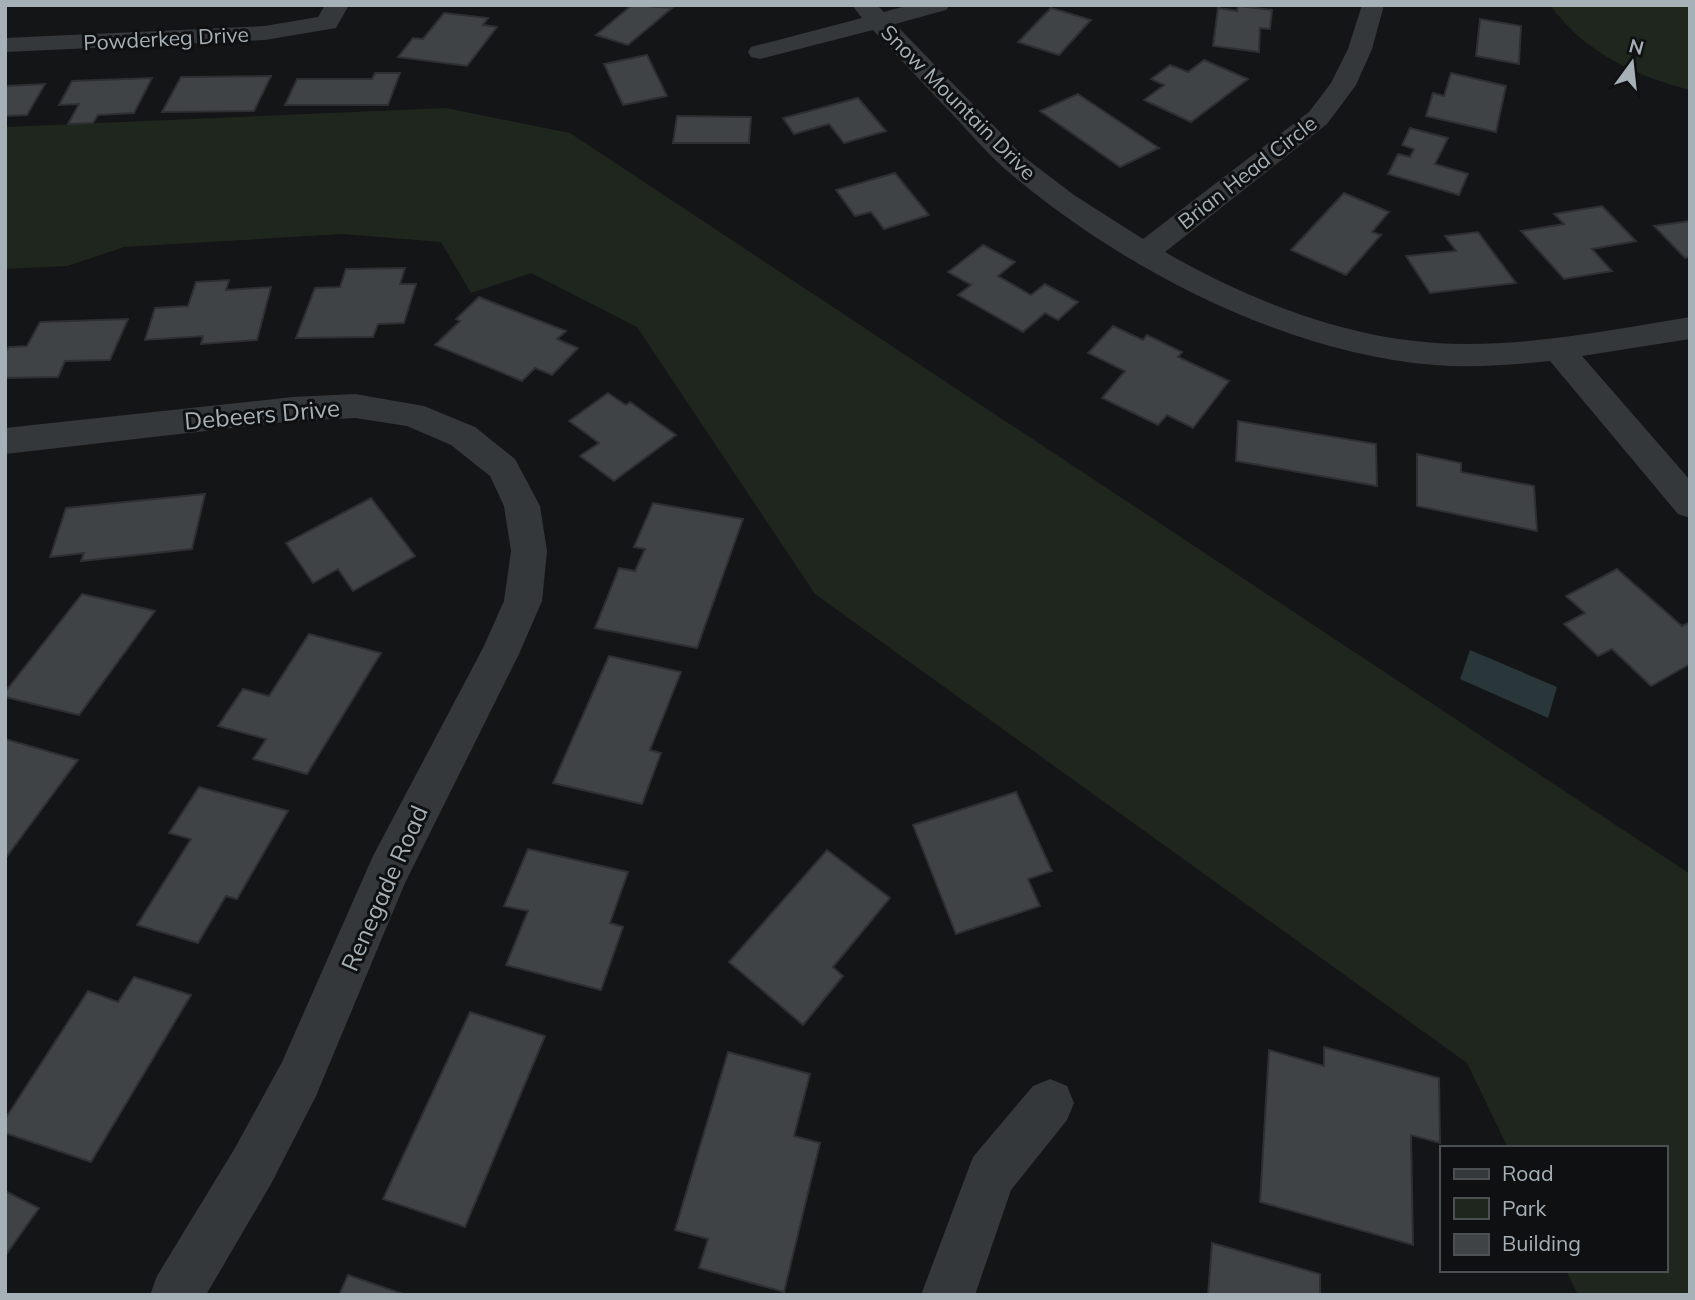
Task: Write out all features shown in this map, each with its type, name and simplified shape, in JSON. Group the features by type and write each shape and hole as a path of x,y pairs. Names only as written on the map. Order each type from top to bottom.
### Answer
{"street":[{"path":"760,52 872,14 938,5"},
{"name":"Brian Head Circle","path":"1144,253 1318,118 1343,85 1360,49 1373,6"},
{"name":"Powderkeg Drive","path":"5,45 265,33 332,14"},
{"name":"Snow Mountain Drive","path":"872,14 1020,168 1077,211 1144,253 1227,295 1294,322 1363,343 1431,354 1497,355 1558,349 1690,328"},
{"path":"1558,349 1690,504"},
{"name":"Debeers Drive","path":"7,446 293,409 355,406 412,415 463,436 503,468"},
{"name":"Renegade Road","path":"176,1295 253,1166 299,1079 388,871 500,654 523,601 529,551 522,506 503,468"},
{"path":"948,1295 991,1175 1050,1103"}],"green space":[{"path":"1550,5 1690,5 1690,90 1650,77 1612,60 1578,36"},
{"path":"446,108 570,133 1690,874 1690,1295 1578,1295 1567,1272 1667,1272 1667,1146 1507,1146 1467,1063 815,594 637,327 531,273 471,293 441,242 342,234 124,247 67,266 5,269 5,127"}],"shaded area":[{"path":"1470,650 1557,687 1548,718 1460,679"}],"building":[{"path":"632,5 672,8 628,45 596,35"},
{"path":"1238,6 1272,10 1270,29 1260,28 1259,52 1213,46 1218,8 1237,11"},
{"path":"1051,8 1091,20 1059,55 1018,42"},
{"path":"444,13 488,18 483,25 497,27 467,66 398,57 413,38 423,39"},
{"path":"1480,19 1521,26 1519,64 1476,56"},
{"path":"647,55 667,96 623,105 604,64"},
{"path":"1204,60 1248,79 1191,122 1144,100 1164,85 1151,79 1170,65 1188,72"},
{"path":"375,73 400,73 388,105 285,105 297,79 372,79"},
{"path":"1451,73 1506,86 1496,132 1426,116 1433,93 1444,96"},
{"path":"271,76 254,111 162,112 181,77"},
{"path":"152,78 134,113 98,115 93,123 68,124 79,104 59,105 72,81"},
{"path":"45,84 27,115 5,116 5,86"},
{"path":"1078,94 1159,148 1120,167 1040,111"},
{"path":"858,98 886,131 844,143 829,124 794,134 783,118"},
{"path":"677,116 751,117 749,143 673,143"},
{"path":"1410,128 1448,138 1435,164 1468,174 1459,195 1388,174 1398,154 1410,157 1414,149 1402,145"},
{"path":"895,173 929,215 884,229 871,212 855,216 836,190"},
{"path":"1344,193 1389,212 1372,232 1381,235 1346,275 1291,250"},
{"path":"1602,206 1636,241 1592,249 1612,271 1564,279 1521,231 1564,224 1554,214"},
{"path":"1690,221 1690,257 1685,258 1654,226"},
{"path":"1478,232 1516,283 1430,293 1406,256 1456,251 1445,236"},
{"path":"983,245 1015,262 998,276 1031,295 1045,284 1078,302 1058,320 1045,313 1023,332 958,295 971,285 948,272"},
{"path":"405,268 400,284 416,284 404,323 378,324 373,337 296,338 315,288 340,287 346,269"},
{"path":"229,280 226,290 271,287 257,340 201,344 203,336 145,340 155,308 188,306 196,282"},
{"path":"479,297 566,331 557,339 578,348 552,375 535,368 522,381 435,345 460,321 456,319"},
{"path":"128,319 110,360 65,361 58,377 5,378 5,353 9,347 27,346 40,322"},
{"path":"1113,326 1143,340 1147,335 1182,352 1178,357 1229,381 1193,428 1167,415 1158,425 1102,398 1125,371 1088,353"},
{"path":"608,393 626,405 630,402 676,435 614,481 580,456 599,443 569,421"},
{"path":"1238,421 1376,444 1377,486 1236,461"},
{"path":"1417,454 1461,463 1461,472 1534,486 1537,531 1417,506"},
{"path":"205,494 192,549 81,561 84,553 50,557 66,508"},
{"path":"371,498 415,556 353,591 338,569 313,583 286,543"},
{"path":"653,503 743,519 697,648 595,628 619,568 635,571 645,549 634,547"},
{"path":"1617,569 1682,626 1690,622 1690,664 1651,686 1612,649 1598,656 1564,624 1585,613 1566,596"},
{"path":"82,594 155,611 79,715 5,697 5,692"},
{"path":"309,634 381,653 307,774 253,759 266,739 218,726 243,689 269,696"},
{"path":"609,656 681,672 650,750 661,753 642,804 553,783"},
{"path":"5,739 78,760 5,859"},
{"path":"199,787 288,811 237,899 226,896 198,943 137,925 191,839 169,833"},
{"path":"1016,792 1052,871 1028,879 1040,906 956,934 913,825"},
{"path":"528,849 628,872 610,923 623,927 601,990 506,965 528,911 504,906"},
{"path":"827,850 890,898 833,967 843,976 803,1025 729,962"},
{"path":"134,977 191,995 91,1162 5,1133 5,1119 88,991 118,1002"},
{"path":"470,1012 545,1036 465,1227 383,1199"},
{"path":"1324,1047 1439,1078 1440,1143 1411,1135 1413,1245 1260,1202 1269,1050 1324,1066"},
{"path":"728,1052 810,1074 794,1136 820,1143 784,1292 699,1268 708,1239 675,1230"},
{"path":"5,1191 39,1208 5,1256"},
{"path":"1212,1243 1320,1274 1320,1295 1208,1295"},
{"path":"348,1275 406,1295 339,1295"}]}
